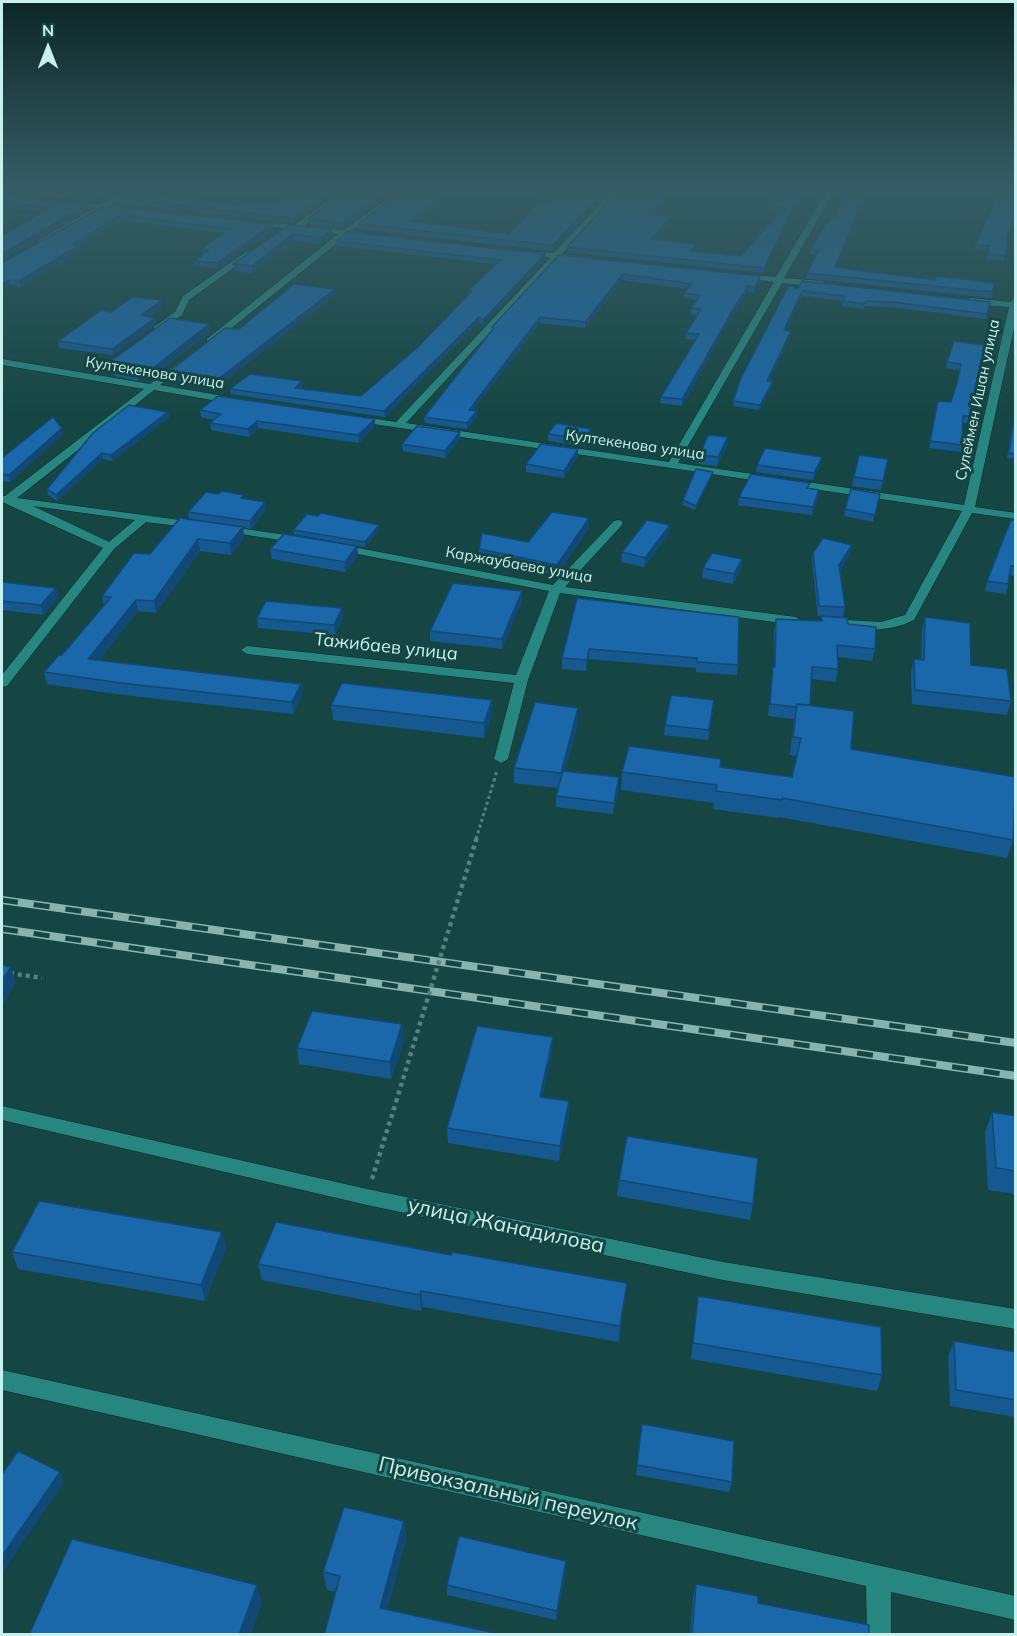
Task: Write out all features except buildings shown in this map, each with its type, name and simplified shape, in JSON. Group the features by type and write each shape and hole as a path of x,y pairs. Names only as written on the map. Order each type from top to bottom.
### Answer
{"street":[{"path":"153,333 179,313 186,298 234,264"},
{"path":"197,351 306,264"},
{"path":"399,425 550,264"},
{"path":"672,465 789,264"},
{"path":"733,275 826,285"},
{"path":"967,300 1015,302"},
{"name":"Сулеймен Ишан улица","path":"969,509 1015,302"},
{"path":"110,547 5,499 187,359"},
{"name":"Култекенова улица","path":"2,362 95,375 150,388 245,402"},
{"name":"Култекенова улица","path":"340,416 1016,516"},
{"name":"Каржаубаева улица","path":"5,499 319,543 556,589 781,620 884,626 901,623 910,617 969,509"},
{"path":"2,683 110,547 144,518"},
{"path":"501,759 521,680 556,589 618,523"},
{"name":"Тажибаев улица","path":"247,650 521,680"},
{"name":"улица Жанадилова","path":"2,1113 367,1197 723,1271 1016,1319"},
{"name":"Привокзальный переулок","path":"2,1380 1016,1608"},
{"path":"878,1578 879,1635"}],"path":[{"path":"367,1197 494,781"},
{"path":"2,972 42,978"}],"railway":[{"path":"2,900 1016,1043"},
{"path":"2,929 1016,1076"}]}
